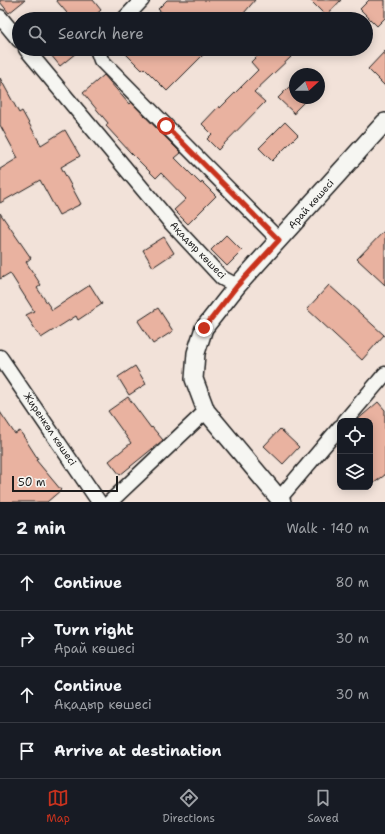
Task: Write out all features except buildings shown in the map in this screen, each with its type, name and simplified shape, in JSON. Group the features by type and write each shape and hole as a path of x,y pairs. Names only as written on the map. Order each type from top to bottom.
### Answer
{"street":[{"path":"131,12 142,0"},
{"path":"0,18 12,32"},
{"name":"Ақадыр көшесі","path":"32,56 171,223 222,278 237,286"},
{"path":"100,56 101,60 279,240"},
{"name":"Арай көшесі","path":"237,286 385,122"},
{"path":"237,286 204,328 196,353 194,379 206,411 280,501 337,431"},
{"name":"Жиренкөл көшесі","path":"0,357 99,502"},
{"path":"348,418 385,374"},
{"path":"110,502 206,411"}],"route":[{"path":"166,126 279,240 237,286 204,328"}]}
